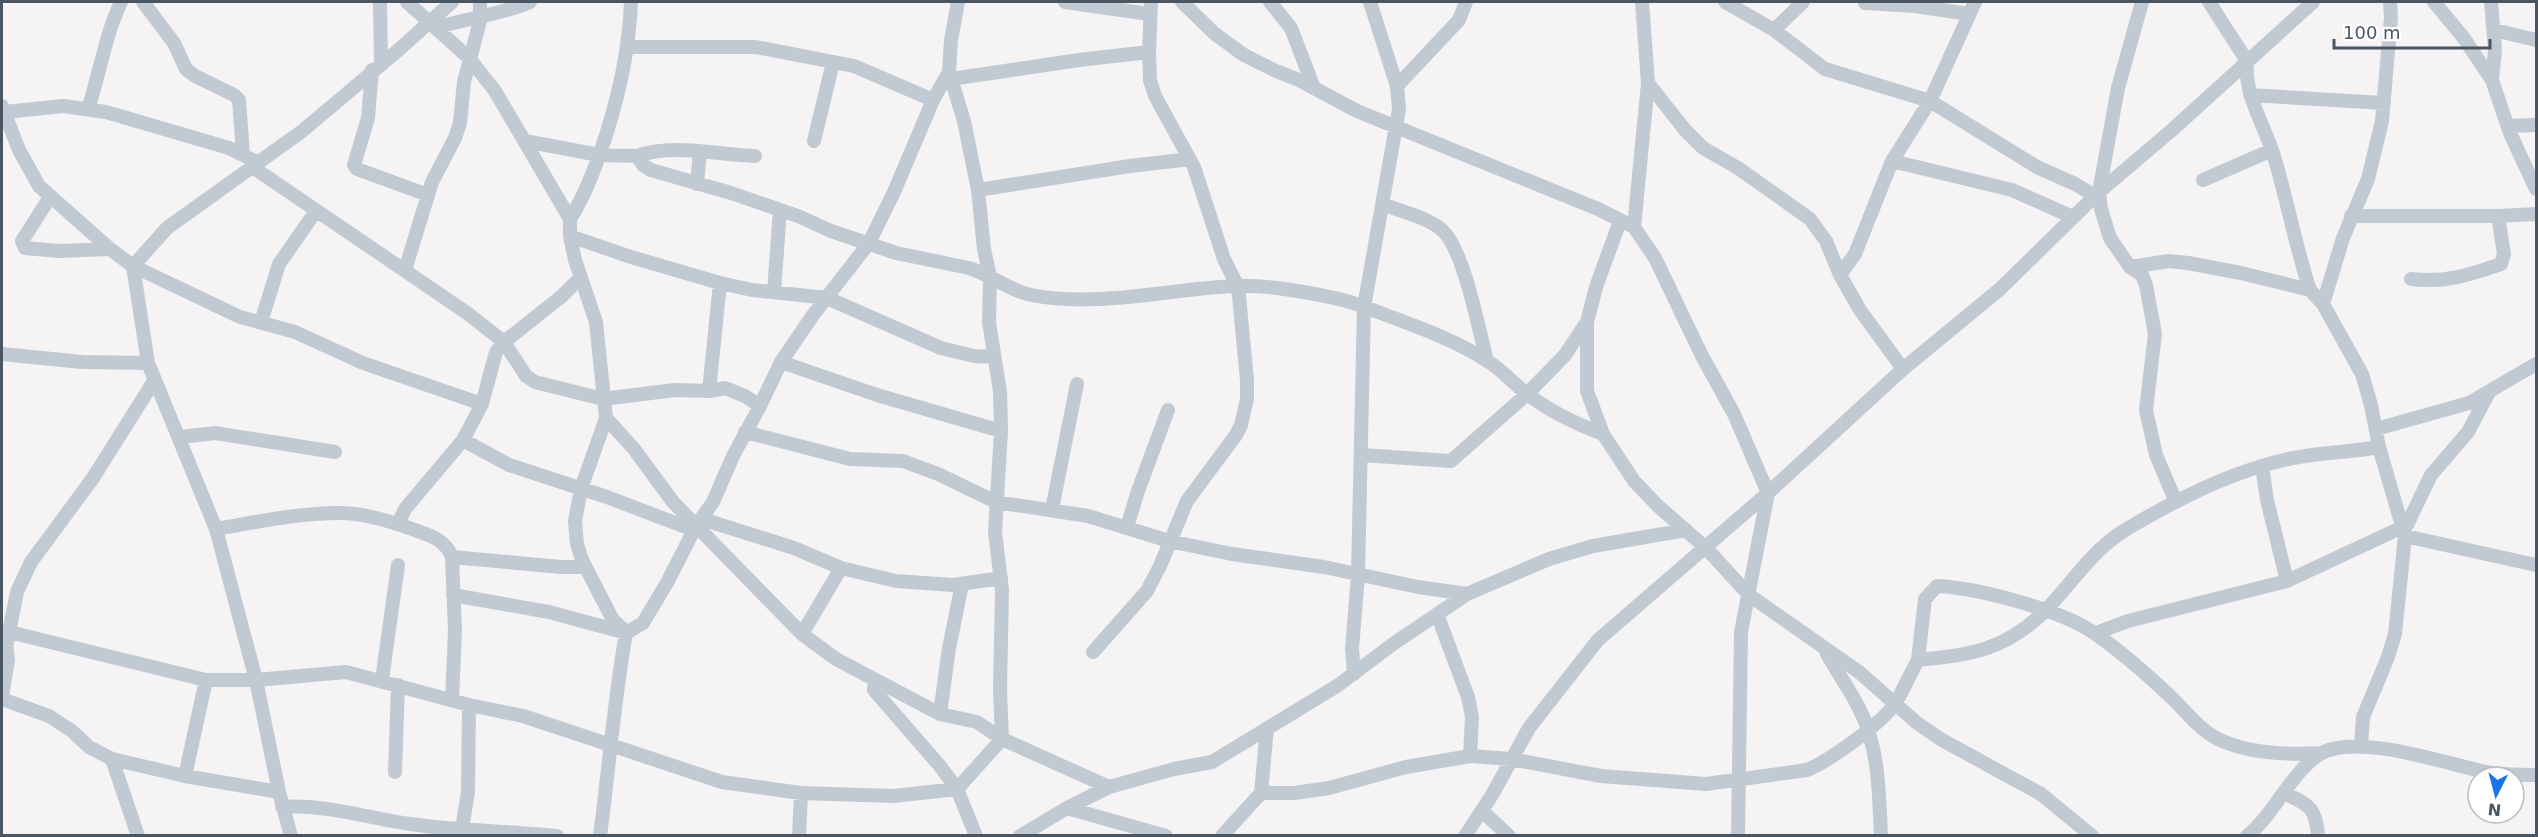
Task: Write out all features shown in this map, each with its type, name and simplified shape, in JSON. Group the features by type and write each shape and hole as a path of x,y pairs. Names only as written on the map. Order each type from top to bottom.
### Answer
{"street":[{"path":"87,109 95,87 103,49 121,2"},
{"path":"143,2 174,43 186,69 239,100 243,154"},
{"path":"380,2 377,67 369,118 354,165 357,169 429,195"},
{"path":"406,2 469,58 495,92 570,219 570,236 580,278 596,322 606,418 581,489 575,521 577,544 585,567 613,620 626,633"},
{"path":"133,266 167,228 300,132 377,67 433,25 452,2"},
{"path":"405,270 432,182 455,138 460,123 469,58 476,39 480,2"},
{"path":"433,25 507,12 530,2"},
{"path":"570,219 579,206 615,108 628,47 631,2"},
{"path":"6,634 206,680 256,680 346,672 469,705 523,716 723,782 801,793 893,796 957,789 1002,739 1001,578 995,532 1001,431 1000,392 989,322 990,277 984,249 978,190 964,121 950,76 951,40 958,2"},
{"path":"1065,2 1150,8 1150,80 1155,96 1190,159 1224,259 1237,285 1247,380 1247,399 1241,426 1214,467 1187,501 1147,591 1093,652"},
{"path":"1182,2 1215,34 1244,55 1357,111 1598,209 1634,227 1655,258 1702,356 1734,414 1768,493 1741,632 1742,712 1737,780 1738,836"},
{"path":"1270,2 1291,28 1314,88"},
{"path":"1354,674 1352,649 1358,575 1364,307 1399,109 1397,86 1370,2"},
{"path":"1397,86 1459,20 1466,2"},
{"path":"1634,227 1648,83 1642,2"},
{"path":"1725,2 1774,30 1825,69 1930,101 2037,167 2097,194"},
{"path":"1774,30 1803,2"},
{"path":"2142,2 2118,88 2097,194 2110,238 2130,267 2142,275 2154,320 2154,346 2148,377 2146,410 2156,455 2176,502"},
{"path":"2209,2 2247,62 2246,71 2250,95 2272,150 2310,290 2323,304 2362,375 2379,447 2404,532 2395,634 2363,717 2361,746"},
{"path":"1465,836 1482,811 1529,728 1598,640 1768,493 1903,369 2000,289 2097,194 2313,2"},
{"path":"2323,304 2351,216 2368,179 2384,103 2391,17 2390,2"},
{"path":"2434,2 2463,37 2492,80 2508,126 2536,189"},
{"path":"2491,2 2495,50 2492,80"},
{"path":"1840,275 1855,254 1892,161 1930,101 1972,8 1865,3"},
{"path":"2494,30 2536,39"},
{"path":"628,47 756,47 854,66 933,100"},
{"path":"453,595 549,612 626,633 643,623 712,502 781,362 869,243 894,192 933,100 950,76 1149,52"},
{"path":"814,141 833,62"},
{"path":"1648,83 1685,130 1703,148 1738,168 1810,219 1826,241 1840,275 1860,310 1903,369"},
{"path":"2250,95 2384,103"},
{"path":"482,404 363,363 295,332 240,317 133,266 50,197 29,172 3,109 63,106 87,109 145,123 243,154 316,211 405,270 504,342 522,371 535,382 603,399 675,390 709,391 725,388 745,396 760,406"},
{"path":"2508,126 2536,125"},
{"path":"525,141 599,155 637,156 654,152 700,151 723,155 755,156"},
{"path":"2203,180 2272,150"},
{"path":"697,184 700,151"},
{"path":"637,156 643,165 651,170 731,193 869,243 925,260 969,268 1019,292 1065,298 1172,293 1237,285 1336,298 1431,332 1469,350 1566,420 1603,434"},
{"path":"978,190 1190,159"},
{"path":"1892,161 2012,190 2073,217"},
{"path":"50,197 22,241 25,248 58,251 110,249"},
{"path":"1383,204 1434,224 1452,240 1467,284 1486,361"},
{"path":"774,292 780,210"},
{"path":"261,322 279,264 316,211"},
{"path":"2351,216 2536,214"},
{"path":"2411,279 2435,282 2460,278 2501,264 2504,254 2498,216"},
{"path":"1620,221 1596,287 1587,322 1587,391 1603,434 1634,481 1706,548 1749,595 1859,672 1917,723 1942,740 2042,794 2092,836"},
{"path":"570,236 631,257 752,290 827,298 941,348 974,356 994,357"},
{"path":"2130,267 2169,261 2188,263 2310,290"},
{"path":"133,266 148,363 216,529 256,680 282,807 291,836"},
{"path":"398,524 405,509 463,440 482,404 496,352 504,342 562,296 580,278"},
{"path":"709,391 720,282"},
{"path":"1361,455 1452,461 1527,394 1564,355 1587,322"},
{"path":"2,354 82,362 148,363"},
{"path":"781,362 877,394 1001,431"},
{"path":"2376,429 2469,403 2536,364"},
{"path":"154,381 93,478 31,562 17,592 6,634 7,668 2,698 49,716 72,731 89,747 112,759 185,776 279,792"},
{"path":"1052,509 1077,384"},
{"path":"2404,532 2431,474 2469,432 2488,394"},
{"path":"1127,527 1168,410"},
{"path":"606,418 634,448 673,502 802,634 836,659 940,714 977,722 1002,739 1109,787"},
{"path":"745,432 850,459 903,461 939,474 996,501 1052,509 1127,527 1169,541 1467,594"},
{"path":"180,437 215,433 335,452"},
{"path":"463,440 509,465 698,526 794,548 841,568 897,581 962,584 1001,578"},
{"path":"1918,660 1975,653 1993,647 2045,611 2075,575 2105,546 2122,533 2176,502 2220,482 2285,459 2379,447"},
{"path":"2262,466 2267,500 2287,581"},
{"path":"216,529 297,516 342,513 398,524 433,536 448,545 452,556 455,658 452,700"},
{"path":"1020,836 1067,808 1109,787 1174,769 1212,762 1354,674 1467,594 1549,559 1593,546 1686,530"},
{"path":"2096,633 2128,621 2287,581 2404,532 2536,565"},
{"path":"452,556 561,567 585,567"},
{"path":"382,680 398,565"},
{"path":"802,634 841,568"},
{"path":"940,714 949,648 962,584"},
{"path":"1261,793 1294,793 1329,788 1406,767 1470,756 1511,759 1601,776 1706,784 1807,770 1830,758 1868,730 1895,703 1918,660 1925,599 1937,586 1996,597 2045,611 2096,633 2154,682 2198,724 2217,738 2254,750 2297,754 2321,753 2361,746 2430,758 2488,772 2536,775"},
{"path":"1437,614 1468,697 1472,717 1470,756"},
{"path":"600,836 612,747 614,699 626,633"},
{"path":"1825,650 1860,708 1868,730 1875,757 1881,836"},
{"path":"185,776 206,680"},
{"path":"875,681 874,690 957,789 976,836"},
{"path":"395,772 398,685"},
{"path":"461,832 468,792 469,705"},
{"path":"1222,836 1261,793 1267,728"},
{"path":"2247,836 2295,778 2321,753"},
{"path":"112,759 138,836"},
{"path":"799,836 801,793"},
{"path":"2284,793 2310,806 2313,810 2318,836"},
{"path":"282,807 333,809 461,832 557,836"},
{"path":"1067,808 1166,836"},
{"path":"1482,811 1509,836"}]}
